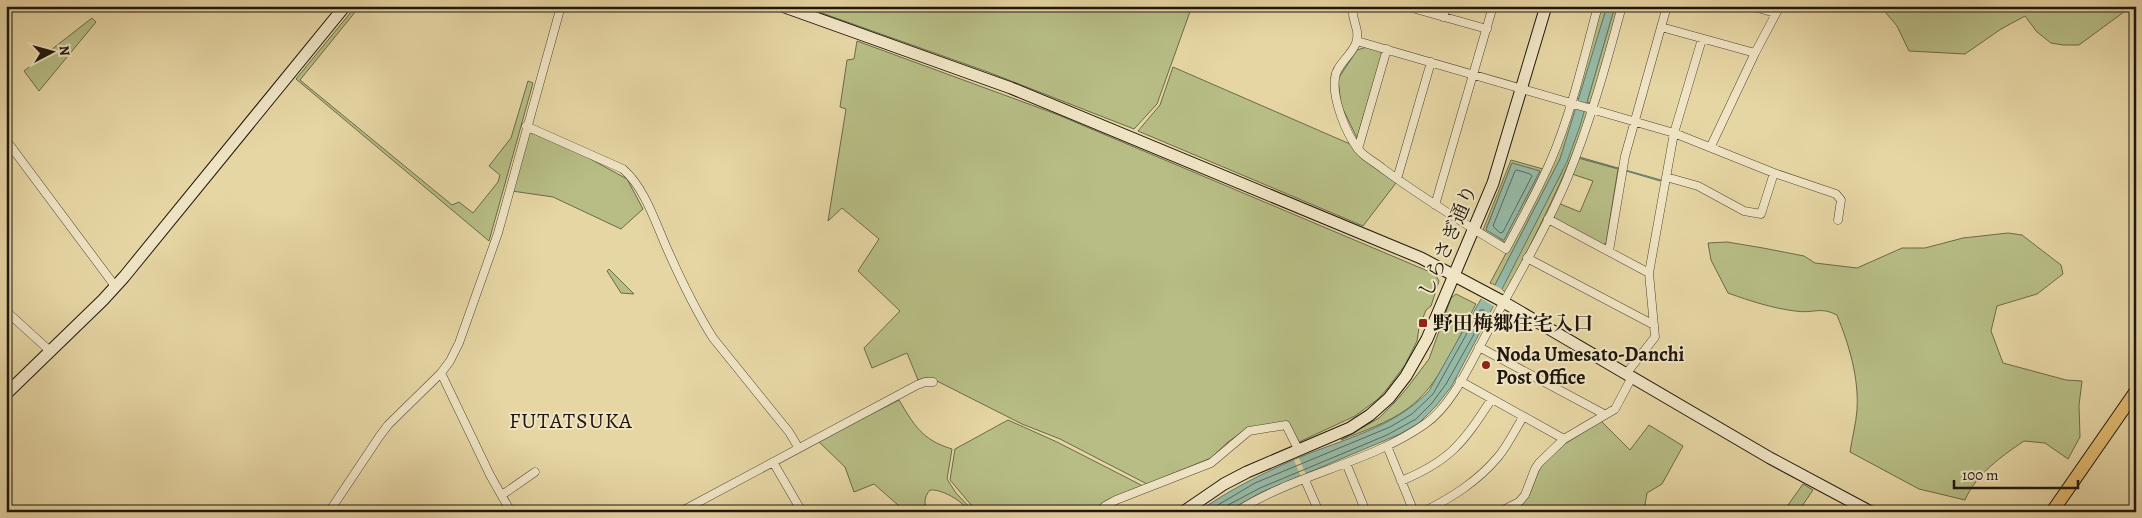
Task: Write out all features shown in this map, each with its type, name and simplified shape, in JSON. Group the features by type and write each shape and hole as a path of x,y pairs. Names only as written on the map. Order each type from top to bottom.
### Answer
{"main road":[{"path":"2052,512 2134,397"}],"street":[{"path":"6,394 115,286 345,6"},
{"path":"329,512 388,425 441,374 459,343 498,233 526,126 561,6"},
{"path":"782,6 1020,92 1421,258 1502,301 1770,458 1871,512"},
{"path":"1353,6 1352,12 1358,29 1357,41 1335,77 1338,106 1358,149 1365,157 1435,205 1506,249 1531,203 1552,158 1571,103 1598,6"},
{"path":"1405,6 1487,29"},
{"path":"1443,17 1446,6"},
{"path":"1435,205 1493,6"},
{"name":"しらさぎ通り","path":"1183,512 1224,484 1298,449 1350,428 1370,415 1389,398 1406,376 1418,356 1493,182 1546,6"},
{"path":"1236,512 1305,480 1387,446 1427,423 1442,408 1460,382 1548,218 1566,180 1593,109 1622,6"},
{"path":"1751,6 1775,13"},
{"path":"1711,146 1754,53 1780,6"},
{"path":"1609,251 1625,156 1661,27 1664,7"},
{"path":"1661,27 1754,53"},
{"path":"1499,512 1519,502 1526,495 1539,463 1564,439 1615,409 1629,376 1655,337 1649,273 1674,133 1702,39"},
{"path":"1357,41 1635,121 1711,146 1774,173 1836,194 1841,200 1838,220"},
{"path":"1358,149 1387,50"},
{"path":"1397,179 1430,62"},
{"path":"526,126 622,169 632,177 641,192 692,304 708,330 789,432 798,447"},
{"path":"7,143 115,286"},
{"path":"1666,177 1698,186 1744,211 1761,214 1774,173"},
{"path":"1548,218 1649,273"},
{"path":"1527,258 1654,325"},
{"path":"6,311 50,351"},
{"path":"1479,347 1604,414"},
{"path":"441,374 511,512"},
{"path":"680,512 798,447 917,385 933,382"},
{"path":"1460,382 1564,439"},
{"path":"1401,481 1427,470 1448,456 1471,432 1491,400"},
{"path":"1423,512 1461,491 1486,470 1499,456 1523,417"},
{"path":"1099,512 1116,500 1211,463 1236,440 1254,430 1286,425 1298,449"},
{"path":"1387,446 1414,512"},
{"path":"773,462 802,512"},
{"path":"1346,463 1366,512"},
{"path":"502,495 535,472"},
{"path":"1305,480 1319,512"}],"green space":[{"path":"356,6 360,6 300,80 452,205 459,202 473,213 498,182 500,175 489,166 511,138 528,81 533,83 489,241 296,79"},
{"path":"802,6 1192,6 1157,104 1134,129 988,72"},
{"path":"1601,6 1607,6 1580,99 1575,98"},
{"path":"1615,6 1619,6 1591,103 1587,102"},
{"path":"1880,6 2132,6 2079,45 2051,43 2037,32 2025,16 2001,29 1965,54 1909,51 1897,26"},
{"path":"92,18 96,22 39,91 24,71"},
{"path":"857,41 1056,114 1435,274 1439,281 1431,306 1426,310 1419,328 1417,341 1405,365 1378,399 1355,416 1299,442 1288,421 1246,429 1211,458 1147,484 1060,439 1022,424 933,379 925,378 918,380 907,353 872,368 864,348 900,311 858,271 879,239 842,208 828,221 846,109 840,107 847,60 854,59"},
{"path":"1367,47 1380,51 1382,55 1357,138 1341,105 1338,79 1357,50"},
{"path":"1173,67 1350,144 1362,159 1396,183 1363,226 1138,131 1160,105"},
{"path":"1572,108 1577,109 1560,159 1495,285 1490,283 1532,205"},
{"path":"1584,111 1589,112 1571,158 1540,226 1506,292 1501,289 1561,174"},
{"path":"528,133 585,156 627,179 643,209 621,229 553,197 512,191"},
{"path":"1578,158 1618,169 1606,243 1603,245 1554,218 1553,214 1558,203 1580,212 1593,181 1572,174"},
{"path":"1511,160 1543,169 1506,242 1502,242 1483,230","holes":["1512,163 1540,171 1504,240 1486,229"]},
{"path":"2008,233 2022,235 2061,265 2063,274 2037,294 1997,306 1991,331 2003,363 2066,380 2082,381 2079,405 2080,437 2068,459 2045,443 2024,441 1999,459 1983,474 1965,500 1919,489 1850,452 1857,410 1855,373 1837,315 1826,311 1801,312 1778,308 1728,293 1711,260 1708,243 1727,242 1763,248 1804,256 1815,263 1857,268 1902,248 1925,248 1963,238"},
{"path":"609,269 634,294 621,293 607,271"},
{"path":"1456,294 1476,304 1447,361 1429,388 1418,400 1400,414 1341,440 1379,418 1407,388 1429,359 1451,298"},
{"path":"899,400 914,424 926,436 952,449 947,479 956,493 974,512 969,512 952,496 935,490 930,490 925,498 929,512 906,512 874,484 854,492 845,467 818,441"},
{"path":"1008,420 1057,442 1143,486 1107,500 1092,512 977,512 950,480 955,449"},
{"path":"1601,421 1630,450 1649,425 1683,446 1662,484 1647,493 1645,505 1649,512 1506,512 1520,505 1529,496 1541,465 1563,445"},
{"path":"1803,484 1813,490 1798,512 1783,512"}],"water":[{"path":"1607,6 1615,6 1580,126 1567,162 1451,387 1436,406 1419,423 1400,434 1262,492 1227,512 1198,512 1234,489 1272,470 1384,423 1415,404 1429,391 1481,299 1495,285 1560,159"},
{"path":"1579,157 1661,180 1660,181"},
{"path":"1512,163 1540,171 1503,240 1486,230"}],"pier":[{"path":"1492,284 1503,290 1495,307 1480,298"},
{"path":"1299,458 1306,475 1301,477 1294,460"}],"place":[{"name":"野田梅郷住宅入口","path":"1423,323"},
{"name":"Noda Umesato-Danchi Post Office","path":"1486,365"}],"district":[{"name":"FUTATSUKA","path":"571,421"}]}
